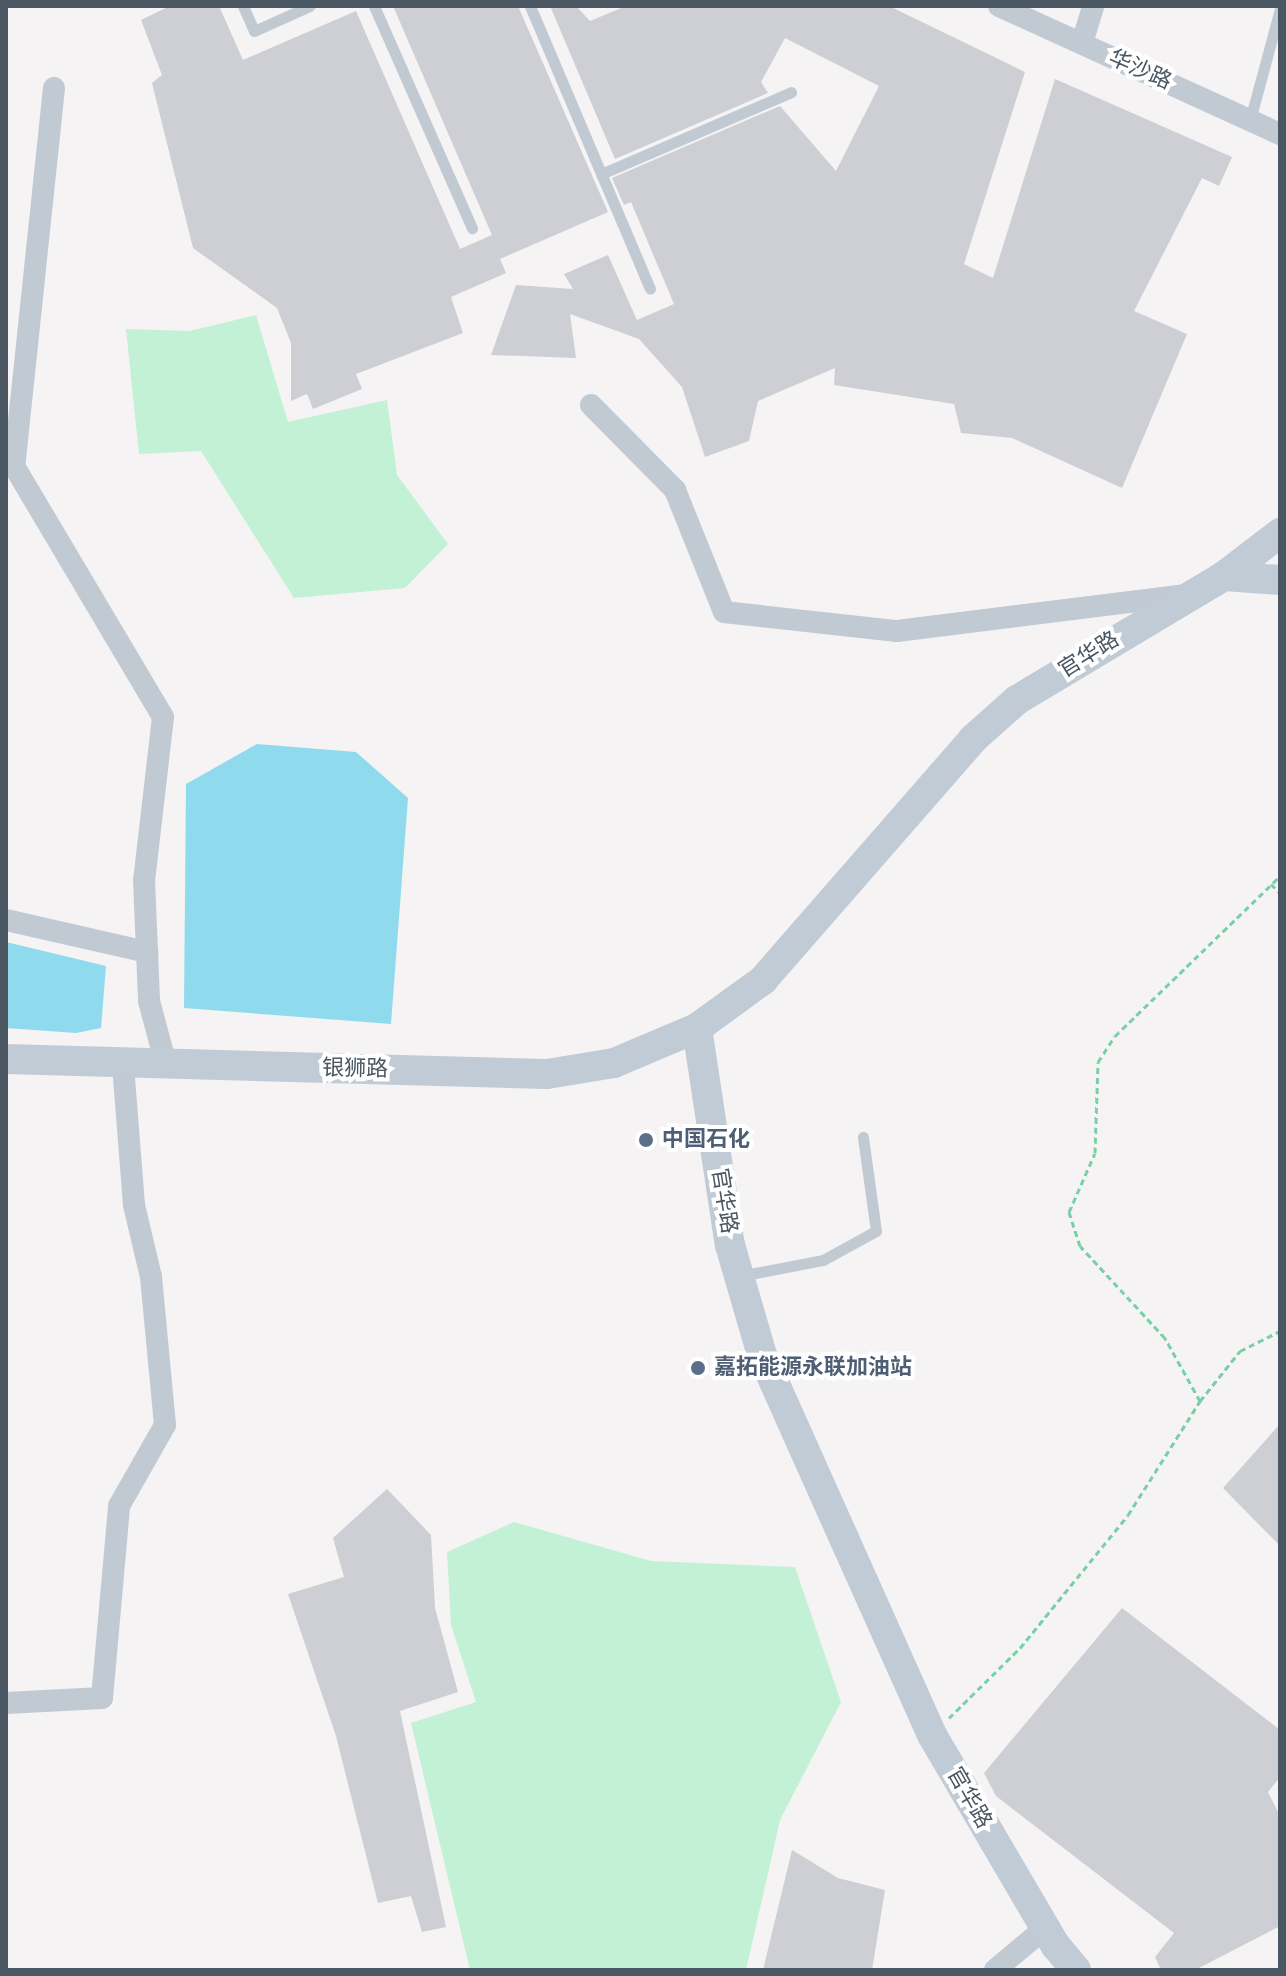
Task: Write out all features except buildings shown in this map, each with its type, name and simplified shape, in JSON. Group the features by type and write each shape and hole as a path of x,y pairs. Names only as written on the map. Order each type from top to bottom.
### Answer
{"main road":[{"name":"官华路","path":"1076,1970 1045,1928 932,1735 762,1355 739,1276 697,1028 763,980 984,729 1017,700 1187,595 1224,576 1280,533"},
{"path":"1224,576 1280,580"},
{"name":"银狮路","path":"6,1059 547,1074 614,1063 697,1028"}],"street":[{"name":"华沙路","path":"999,6 1280,134"},
{"path":"1082,43 1093,6"},
{"path":"54,88 14,466 163,717 144,880 149,1001 166,1065"},
{"path":"591,405 675,490 724,612 897,631 1187,595"},
{"path":"6,920 147,952"},
{"path":"6,1703 102,1698 119,1506 165,1425 153,1293 134,1205 123,1064"},
{"path":"995,1970 1045,1928"}],"lane":[{"path":"243,6 254,31 310,6"},
{"path":"374,6 472,228"},
{"path":"530,6 650,289"},
{"path":"1250,120 1280,9"},
{"path":"601,174 791,92"},
{"path":"739,1276 823,1260 876,1231 863,1137"}],"path":[{"path":"1200,1401 1165,1338 1080,1246 1069,1212 1095,1153 1098,1062 1115,1036 1280,876"},
{"path":"1271,884 1280,893"},
{"path":"932,1735 1020,1648 1128,1515 1200,1401 1240,1351 1280,1331"}],"green space":[{"path":"256,315 288,422 387,400 397,475 448,544 405,588 294,598 201,451 139,454 126,329 190,331"},
{"path":"514,1522 651,1561 795,1567 841,1702 780,1820 746,1970 470,1970 411,1723 476,1702 451,1625 447,1552"}],"water":[{"path":"257,744 356,752 408,798 391,1024 184,1008 186,784"},
{"path":"6,942 106,966 101,1028 76,1033 6,1028"}],"place":[{"name":"中国石化","path":"646,1140"},
{"name":"嘉拓能源永联加油站","path":"698,1368"}]}
